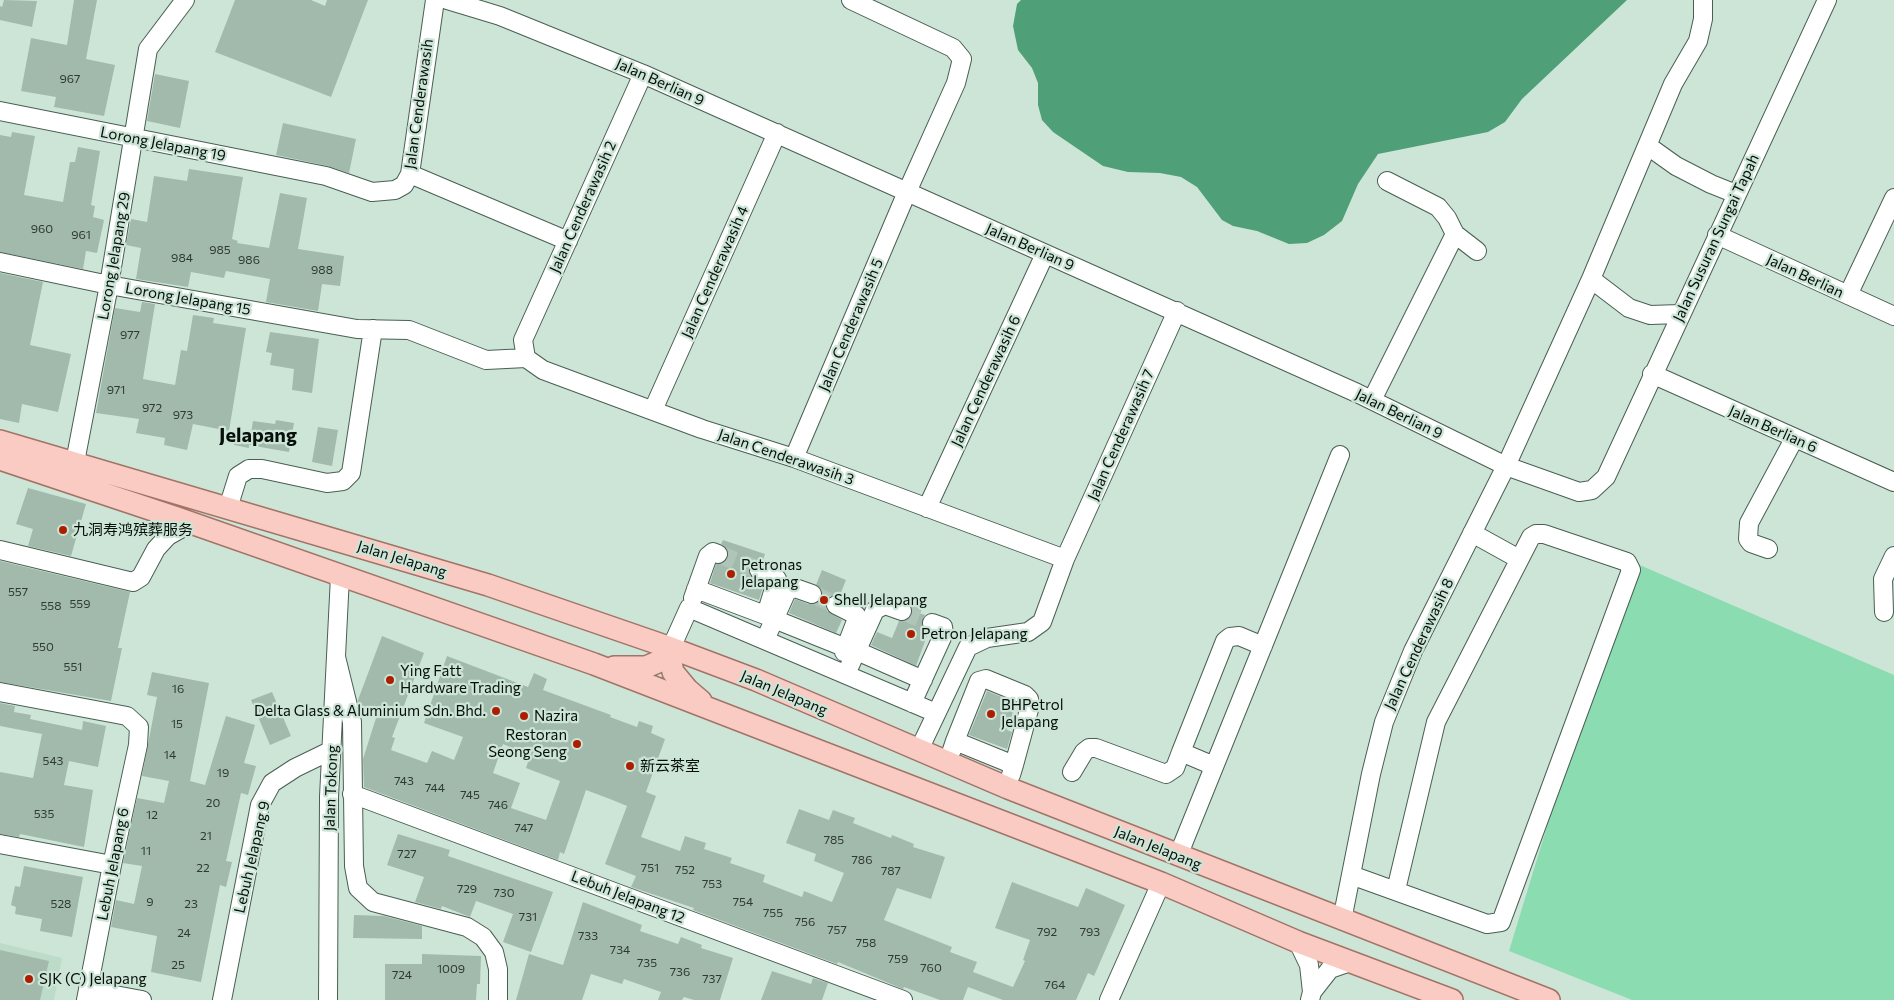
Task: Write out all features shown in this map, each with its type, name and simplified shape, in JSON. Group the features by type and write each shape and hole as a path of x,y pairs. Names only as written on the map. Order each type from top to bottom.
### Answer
{"main road":[{"name":"Jalan Jelapang","path":"0,441 488,585 671,648 756,680 1008,788 1549,1000"},
{"name":"Jalan Jelapang","path":"0,459 191,523 594,664 1161,883 1298,942 1452,1000"},
{"path":"594,664 627,669 646,667 660,661 671,648"},
{"path":"671,648 671,665 676,677 691,694 719,713"}],"street":[{"name":"Lorong Jelapang 29","path":"75,462 109,285 148,49 184,0"},
{"name":"Jalan Cenderawasih","path":"326,176 372,192 395,190 404,185 410,174 435,0"},
{"name":"Jalan Berlian 9","path":"447,0 500,16 643,74 1177,311 1372,400 1506,466 1579,492 1592,490 1606,477"},
{"name":"Jalan Cenderawasih 5","path":"794,458 956,82 962,59 953,48 852,0"},
{"name":"Jalan Cenderawasih 8","path":"1342,920 1350,875 1384,722 1413,651 1506,466 1648,146 1672,84 1698,41 1703,19 1703,0"},
{"name":"Jalan Susuran Sungai Tapah","path":"1606,477 1652,374 1827,0"},
{"name":"Jalan Cenderawasih 2","path":"526,358 523,340 643,74"},
{"name":"Lorong Jelapang 19","path":"0,111 326,176"},
{"name":"Jalan Cenderawasih 4","path":"652,410 777,133"},
{"path":"1648,146 1676,166 1711,184 1736,194"},
{"path":"410,174 568,241"},
{"path":"1388,181 1438,207 1448,218 1455,234 1461,241 1477,251"},
{"path":"1848,295 1894,198"},
{"path":"1372,400 1455,234"},
{"name":"Jalan Berlian","path":"1717,235 1894,316"},
{"name":"Jalan Cenderawasih 6","path":"927,508 1045,254"},
{"name":"Lorong Jelapang 15","path":"0,262 109,285 318,322 373,329 409,330 486,360 526,358"},
{"path":"1590,279 1629,308 1650,315 1680,314"},
{"name":"Jalan Cenderawasih 7","path":"919,750 968,647 987,638 1028,632 1042,622 1065,559 1177,311"},
{"path":"228,508 238,476 248,469 262,469 328,483 343,481 351,473 373,329"},
{"name":"Jalan Cenderawasih 3","path":"526,358 544,370 652,410 794,458 1065,559"},
{"name":"Jalan Berlian 6","path":"1652,374 1894,482"},
{"path":"1768,550 1751,543 1748,539 1748,523 1794,439"},
{"path":"1178,856 1340,455"},
{"path":"0,550 133,582 141,577 156,549 168,536 191,523"},
{"path":"1472,533 1519,559"},
{"path":"1350,875 1487,924 1501,922 1630,570 1627,562 1544,534 1536,534 1531,537 1436,722 1396,890"},
{"path":"671,648 689,608 708,556 713,552 718,554"},
{"path":"1884,612 1883,579 1894,556"},
{"path":"760,570 777,579 770,617"},
{"name":"Jalan Tokong","path":"328,1000 332,750 340,576"},
{"path":"761,638 770,617 790,588 812,594"},
{"path":"696,589 851,649 926,672 954,676"},
{"path":"836,605 856,615 851,649"},
{"path":"841,672 851,649 875,610 885,605 902,611"},
{"path":"689,608 936,713"},
{"path":"912,703 944,630 932,623"},
{"path":"1072,772 1084,752 1089,748 1096,748 1166,774 1174,768 1225,641 1230,637 1239,636 1263,646"},
{"path":"336,657 352,722 354,866 358,888 373,902 467,927 483,938 494,952 498,970 498,1000"},
{"path":"947,763 979,680 986,679 994,682 1025,695 1029,699 1030,706 1008,788"},
{"name":"Lebuh Jelapang 6","path":"0,692 127,716 139,727 138,745 112,864 87,995"},
{"path":"956,741 1014,765"},
{"name":"Lebuh Jelapang 9","path":"222,1000 260,805 272,783 295,768 332,750"},
{"path":"1181,752 1214,766"},
{"name":"Lebuh Jelapang 12","path":"352,794 903,1000"},
{"path":"0,844 112,864"},
{"path":"1110,1000 1161,883"},
{"path":"1298,942 1309,965 1311,996"},
{"path":"1311,996 1330,970 1350,962"},
{"path":"87,995 142,1000"}],"shaded area":[{"path":"1021,0 1627,0 1522,99 1505,122 1488,132 1378,154 1358,184 1342,221 1324,235 1307,243 1289,244 1257,231 1233,226 1222,220 1197,187 1181,177 1160,173 1128,172 1103,166 1053,132 1042,120 1038,105 1038,83 1032,68 1018,50 1013,26 1017,4"},
{"path":"1635,563 1894,675 1894,1000 1632,1000 1509,951 1559,787"},
{"name":"SJK (C) Jelapang","path":"0,943 62,958 54,1000 0,1000"}],"building":[{"path":"4,0 37,1 32,27 0,20 0,6 2,7"},
{"path":"74,0 97,0 86,59 115,65 104,116 54,107 56,97 21,91 31,38 67,45"},
{"path":"235,0 311,0 325,6 327,0 368,0 331,97 215,52"},
{"path":"155,74 189,81 180,128 147,121"},
{"path":"283,123 356,139 349,173 328,166 276,155"},
{"path":"12,132 35,136 24,195 63,202 70,162 75,162 78,147 100,151 91,205 95,206 93,217 104,220 97,253 86,251 83,269 0,252 0,135 11,137"},
{"path":"189,169 243,177 232,239 238,241 237,243 269,248 280,193 307,198 298,249 344,256 340,286 322,284 318,311 266,302 270,279 226,271 224,278 191,272 188,287 136,279 141,248 126,245 131,219 147,222 154,176 187,181"},
{"path":"0,273 43,282 30,345 71,354 58,412 22,404 19,423 0,419"},
{"path":"142,302 155,304 143,379 175,385 181,350 187,351 193,315 214,318 213,323 246,328 229,431 193,424 187,450 164,445 165,438 136,433 139,419 96,413 115,308 140,312"},
{"path":"270,332 319,339 312,393 292,390 294,369 270,365 272,353 266,352"},
{"path":"276,420 294,423 289,452 249,445 249,448 234,445 236,433 251,436 253,421 275,424"},
{"path":"318,427 338,430 332,466 312,462"},
{"path":"28,488 86,504 71,556 28,546 33,529 16,524"},
{"name":"Petronas Jelapang","path":"723,540 765,554 763,560 753,561 748,570 750,576 764,584 759,600 710,583 716,564 724,563 728,557 727,548 721,544"},
{"path":"0,561 130,592 118,648 122,648 111,701 0,682"},
{"name":"Shell Jelapang","path":"822,570 846,580 840,595 830,596 825,605 827,611 842,620 836,633 789,613 795,599 808,604 819,602 822,593 816,585"},
{"name":"Petron Jelapang","path":"912,611 925,615 922,625 928,633 916,666 871,645 877,632 892,638 899,621 908,619"},
{"path":"382,636 424,653 392,737 395,738 391,750 427,763 432,751 454,760 463,737 424,723 447,656 528,687 534,673 547,679 543,690 611,715 610,717 637,727 639,721 653,726 651,733 665,739 646,792 656,796 641,837 680,851 685,836 706,843 704,849 732,858 730,863 765,875 763,882 802,897 804,891 832,902 844,873 814,861 816,854 786,843 799,809 829,820 833,810 855,818 853,823 891,838 892,835 914,844 913,847 945,857 931,899 897,888 884,920 952,947 950,952 977,962 973,972 1013,987 1025,961 1023,960 1030,940 995,928 1012,882 1078,907 1086,888 1125,905 1094,976 1088,973 1076,1000 1003,1000 968,987 963,1000 940,1000 904,987 903,989 838,962 837,964 693,910 694,908 631,887 636,876 605,864 627,806 586,790 564,854 560,852 558,860 364,787 363,759 377,715 360,708 358,700","holes":["503,744 530,756 526,768 560,781 546,820 511,808 520,783 493,773"]},
{"path":"152,672 209,683 190,781 205,785 226,716 255,725 244,763 256,766 248,795 241,793 226,861 232,862 226,887 220,885 201,982 151,972 157,936 111,927 116,900 134,904 142,866 123,863 137,798 164,803 169,781 142,776 157,697 147,695"},
{"name":"BHPetrol Jelapang","path":"987,691 1016,703 1007,730 1012,732 1007,749 969,735"},
{"path":"272,692 291,736 270,745 251,700"},
{"path":"0,703 15,706 14,712 31,715 30,719 82,730 83,721 106,726 98,767 69,761 64,785 93,790 84,847 20,834 19,837 0,834 0,772 33,778 42,734 0,726"},
{"path":"398,834 450,850 448,856 553,892 531,952 503,942 513,914 476,901 470,917 442,906 441,909 415,902 424,877 387,865"},
{"path":"24,866 83,877 72,937 40,931 42,919 15,914 16,907 11,905 15,886 20,887"},
{"path":"583,902 642,925 640,931 678,944 681,937 702,945 701,948 733,958 720,1000 694,1000 684,997 682,1000 658,1000 661,992 624,979 622,984 591,974 582,1000 516,1000 529,954 563,965"},
{"path":"354,915 384,916 422,926 422,939 353,938"},
{"name":"SJK (C) Jelapang","path":"0,950 49,961 40,1000 0,1000"},
{"path":"422,954 481,956 480,984 477,984 476,1000 385,1000 385,964 422,964"},
{"path":"772,971 811,984 813,978 828,983 822,1000 761,1000"}],"tunnel":[{"path":"718,554 759,570"},
{"path":"812,594 836,605"},
{"path":"902,611 932,623"}],"place":[{"name":"九洞寿鸿殡葬服务","path":"63,530"},
{"name":"Petronas Jelapang","path":"731,574"},
{"name":"Shell Jelapang","path":"824,600"},
{"name":"Petron Jelapang","path":"911,634"},
{"name":"Ying Fatt Hardware Trading","path":"390,680"},
{"name":"Delta Glass & Aluminium Sdn. Bhd.","path":"496,711"},
{"name":"BHPetrol Jelapang","path":"991,714"},
{"name":"Nazira","path":"524,716"},
{"name":"Restoran Seong Seng","path":"577,744"},
{"name":"新云茶室","path":"630,766"},
{"name":"SJK (C) Jelapang","path":"29,979"}],"district":[{"name":"Jelapang","path":"258,435"}]}
